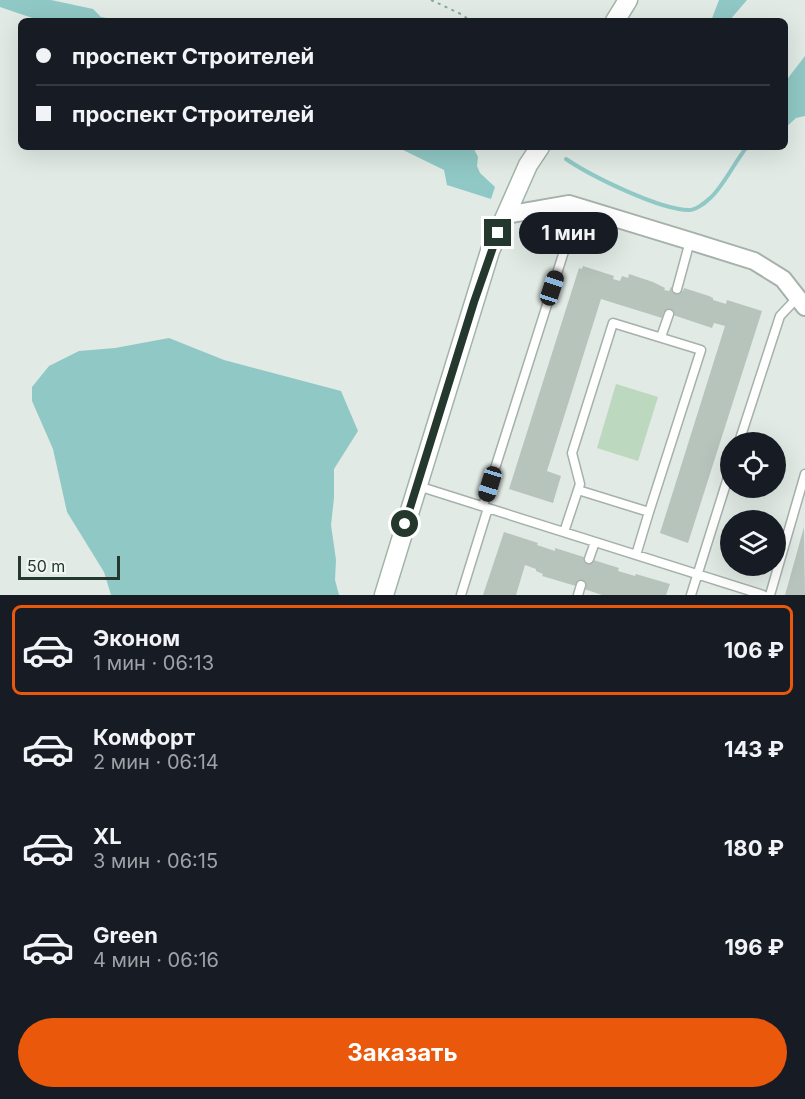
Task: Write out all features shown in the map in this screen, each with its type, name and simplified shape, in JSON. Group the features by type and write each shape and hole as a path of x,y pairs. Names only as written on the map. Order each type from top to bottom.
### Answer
{"street":[{"path":"384,595 487,261 528,165 538,150"},
{"path":"506,215 569,204 754,261 783,279 802,302"}],"lane":[{"path":"677,289 690,241"},
{"path":"461,595 566,245"},
{"path":"743,432 780,316 802,302"},
{"path":"661,337 669,314"},
{"path":"564,532 580,484 572,453 613,323 661,337 701,350 636,555"},
{"path":"770,595 805,474"},
{"path":"417,486 763,595"},
{"path":"578,490 649,512"},
{"path":"691,595 722,498"},
{"path":"589,559 595,542"},
{"path":"578,595 581,585"}],"path":[{"path":"431,0 465,18"}],"green space":[{"path":"616,384 658,397 638,461 597,448"}],"water":[{"path":"0,0 51,0 93,9 101,17 106,18 32,18 0,7"},
{"path":"719,0 747,0 732,18 712,18"},
{"path":"805,56 805,116 796,118 788,125 788,78"},
{"path":"403,150 474,150 480,173 495,187 491,199 447,185 444,170"},
{"path":"169,338 224,360 341,391 358,431 334,469 331,525 336,560 335,580 339,595 111,595 104,572 67,512 53,449 32,401 32,387 49,366 79,351 115,348"}],"building":[{"path":"583,266 614,276 613,279 620,281 622,276 628,278 629,274 653,282 665,288 664,290 669,291 671,287 683,291 684,288 726,304 727,300 762,311 723,432 720,432 720,443 688,543 660,533 725,326 714,323 712,328 664,312 662,318 601,299 547,471 561,476 553,503 509,489 579,268 582,269"},
{"path":"804,527 805,595 785,595"},
{"path":"504,532 555,551 555,548 619,568 618,571 670,584 666,595 602,595 584,589 585,586 576,584 576,586 542,576 543,574 536,569 525,565 516,595 483,595"}],"waterway":[{"path":"566,159 608,183 644,198 676,209 689,210 707,201 714,194 745,150"}],"route":[{"path":"405,524 490,250 498,233"}]}
